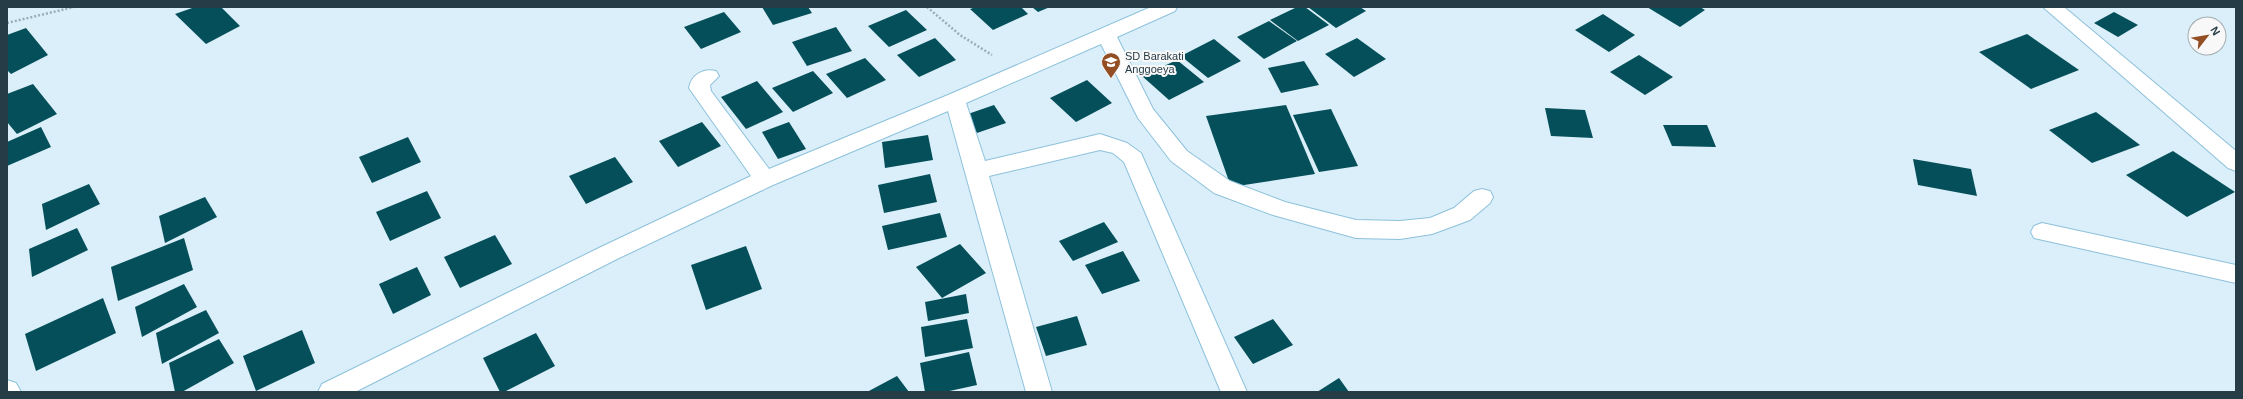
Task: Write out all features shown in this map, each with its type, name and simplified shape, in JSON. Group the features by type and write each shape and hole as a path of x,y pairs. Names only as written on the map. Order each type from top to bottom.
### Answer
{"street":[{"path":"331,392 609,253 765,179 955,100 1168,7"},
{"path":"2052,7 2236,163"},
{"path":"1106,35 1145,113 1179,156 1222,187 1281,209 1356,229 1400,230 1432,226 1462,214 1482,197"},
{"path":"709,76 700,82 699,88 702,94 765,179"},
{"path":"955,100 977,171 1039,392"},
{"path":"977,171 1100,142 1120,148 1133,158 1234,392"},
{"path":"2042,232 2236,274"}],"path":[{"path":"7,23 74,7"},
{"path":"928,7 960,34 987,51 1010,75"}],"building":[{"path":"195,7 221,7 240,26 206,44 175,14"},
{"path":"762,7 808,7 812,13 773,25"},
{"path":"976,7 1021,7 1028,14 993,30 970,9"},
{"path":"1032,7 1050,7 1038,12"},
{"path":"1297,7 1305,7 1329,25 1298,41 1270,20"},
{"path":"1308,7 1360,7 1366,11 1336,28"},
{"path":"1647,7 1700,7 1705,10 1680,27"},
{"path":"906,10 927,30 889,47 868,26"},
{"path":"724,12 741,32 701,49 684,27"},
{"path":"2114,12 2138,25 2118,37 2094,23"},
{"path":"1603,14 1635,35 1609,52 1575,30"},
{"path":"1269,21 1297,41 1264,59 1237,37"},
{"path":"836,27 852,51 807,66 792,42"},
{"path":"26,28 48,55 11,74 7,70 7,35"},
{"path":"2027,34 2079,70 2031,89 1979,52"},
{"path":"935,38 956,60 919,77 897,55"},
{"path":"1357,38 1386,59 1354,77 1325,54"},
{"path":"1214,39 1241,61 1208,78 1181,56"},
{"path":"1639,55 1673,77 1645,95 1610,72"},
{"path":"865,58 886,80 847,98 826,74"},
{"path":"1177,60 1204,82 1169,100 1142,76"},
{"path":"1304,61 1319,85 1281,93 1268,68"},
{"path":"813,71 833,93 793,112 772,88"},
{"path":"1087,80 1112,103 1076,122 1050,98"},
{"path":"757,81 783,112 746,129 721,97"},
{"path":"33,84 57,114 17,134 7,122 7,94"},
{"path":"994,105 1006,123 977,133 965,115"},
{"path":"1286,105 1315,174 1231,187 1206,116"},
{"path":"1545,108 1585,110 1593,138 1551,136"},
{"path":"1331,109 1358,166 1319,172 1293,115"},
{"path":"2096,112 2140,145 2092,163 2049,130"},
{"path":"702,122 721,146 678,167 659,141"},
{"path":"789,122 806,149 778,159 762,132"},
{"path":"1663,125 1707,125 1716,147 1672,146"},
{"path":"41,127 51,147 7,166 7,142"},
{"path":"928,135 933,160 885,168 882,142"},
{"path":"408,137 421,162 372,183 359,157"},
{"path":"2173,151 2235,192 2187,217 2126,175"},
{"path":"615,157 633,182 586,204 569,176"},
{"path":"1913,159 1971,169 1977,196 1918,185"},
{"path":"930,174 937,202 884,213 878,185"},
{"path":"89,184 100,204 46,230 42,204"},
{"path":"427,191 441,218 390,241 376,212"},
{"path":"205,197 217,217 165,243 159,216"},
{"path":"940,213 947,237 888,250 882,226"},
{"path":"1104,222 1118,242 1073,261 1059,241"},
{"path":"77,228 88,250 32,277 29,249"},
{"path":"495,235 512,264 460,288 444,257"},
{"path":"184,238 193,270 118,301 111,267"},
{"path":"960,244 986,273 942,298 916,267"},
{"path":"746,246 762,289 706,310 691,265"},
{"path":"1123,251 1140,281 1102,294 1085,265"},
{"path":"417,267 431,295 393,314 379,284"},
{"path":"184,284 197,307 142,337 135,307"},
{"path":"966,294 969,313 928,321 925,302"},
{"path":"103,298 116,333 36,371 25,334"},
{"path":"206,310 219,333 162,364 156,333"},
{"path":"1077,316 1087,345 1046,356 1036,327"},
{"path":"967,319 973,348 925,357 921,327"},
{"path":"1273,319 1293,345 1253,364 1234,337"},
{"path":"302,330 315,363 256,391 243,356"},
{"path":"536,333 555,366 504,392 500,392 483,358"},
{"path":"219,339 234,363 182,392 175,392 169,363"},
{"path":"969,352 977,385 945,392 925,392 920,363"},
{"path":"897,376 909,392 867,392"},
{"path":"1339,378 1349,392 1317,392"}],"place":[{"name":"SD Barakati Anggoeya","path":"1111,79"}]}
